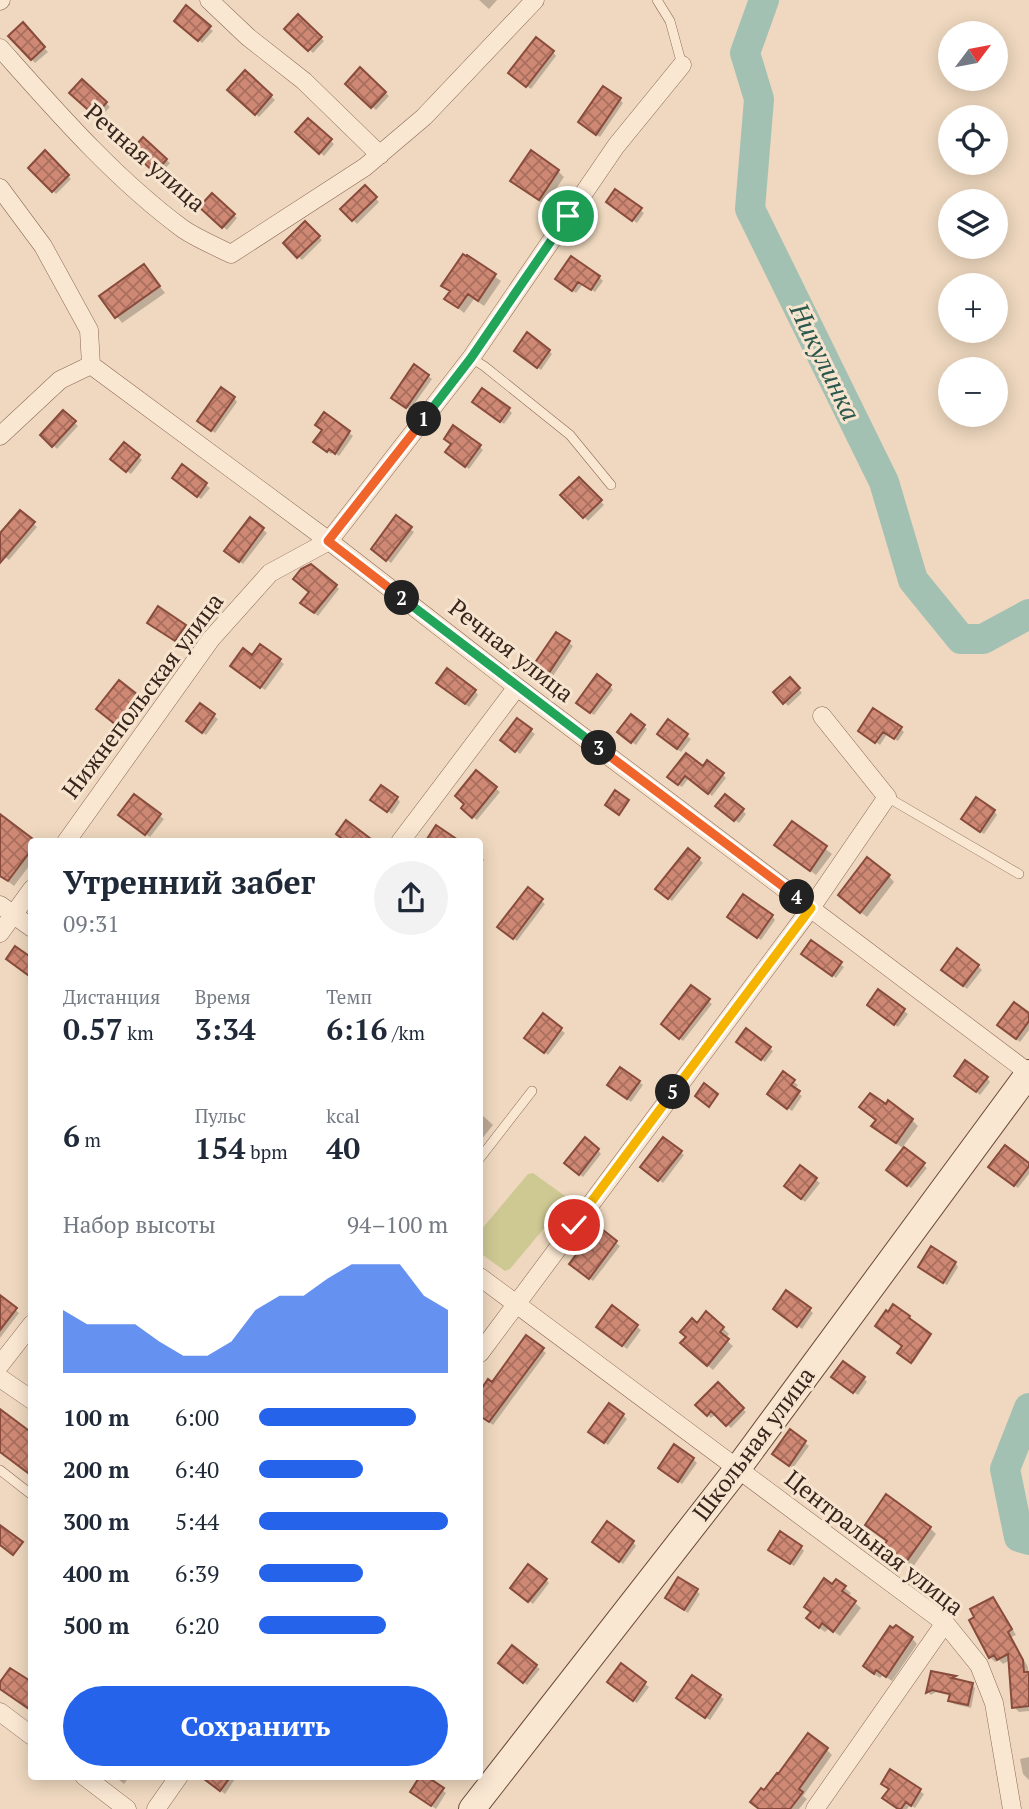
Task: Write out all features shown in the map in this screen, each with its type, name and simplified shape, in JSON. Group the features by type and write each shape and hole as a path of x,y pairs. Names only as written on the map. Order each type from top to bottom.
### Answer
{"street":[{"path":"209,0 248,37 304,81 380,155"},
{"name":"Речная улица","path":"0,48 77,134 135,188 185,230 231,254 380,155 424,117 535,0"},
{"name":"Нижнепольская улица","path":"69,838 219,630 270,573 328,541 471,358 616,146 682,65"},
{"path":"0,188 43,246 89,330 91,365 60,380 0,436"},
{"name":"Речная улица","path":"91,365 328,541 1029,1073"},
{"path":"403,838 517,687"},
{"path":"483,1349 811,908 887,797 822,716"},
{"path":"0,933 7,910 28,892"},
{"path":"7,910 28,925"},
{"name":"Школьная улица","path":"472,1809 737,1468 1029,1073"},
{"name":"Центральная улица","path":"483,1279 945,1623 979,1665 994,1703 1012,1809"},
{"path":"0,1365 28,1329"},
{"path":"0,1378 28,1397"},
{"path":"815,1809 945,1623"},
{"path":"0,1712 28,1733"},
{"path":"89,1780 127,1809"},
{"path":"156,1809 176,1780"}],"lane":[{"path":"657,0 670,21 682,65"},
{"path":"471,358 570,435 611,485"},
{"path":"887,797 1019,874"},
{"path":"483,1154 532,1091"},
{"path":"0,1471 28,1492"}],"shaded area":[{"path":"533,1173 565,1196 566,1202 510,1269 505,1271 483,1255 483,1227 528,1174"}],"building":[{"path":"186,5 211,26 198,41 174,21"},
{"path":"298,14 322,37 308,51 284,29"},
{"path":"23,22 45,47 31,60 8,36"},
{"path":"536,37 554,51 526,87 508,73"},
{"path":"360,67 386,92 371,108 345,84"},
{"path":"245,70 272,95 255,115 227,90"},
{"path":"82,79 107,102 95,116 69,93"},
{"path":"603,86 621,98 596,135 578,122"},
{"path":"308,118 332,139 319,154 295,132"},
{"path":"143,137 167,159 155,173 131,151"},
{"path":"45,150 69,175 52,192 28,168"},
{"path":"531,150 559,170 539,200 510,181"},
{"path":"365,185 377,197 352,221 340,209"},
{"path":"615,189 642,208 632,221 606,202"},
{"path":"212,193 235,214 222,228 199,207"},
{"path":"305,221 320,236 297,258 283,243"},
{"path":"463,254 496,274 478,301 468,294 458,308 444,299 450,291 441,286"},
{"path":"571,256 600,276 591,290 578,282 572,291 555,279"},
{"path":"144,264 160,286 115,318 99,296"},
{"path":"527,332 550,350 537,368 514,351"},
{"path":"414,364 429,375 406,408 391,398"},
{"path":"221,387 235,397 211,431 197,421"},
{"path":"482,388 510,408 500,422 472,402"},
{"path":"63,410 76,421 52,447 40,435"},
{"path":"324,412 350,431 335,454 313,442 322,430 315,425"},
{"path":"453,425 481,445 465,467 445,452 451,444 444,439"},
{"path":"124,442 140,455 126,472 110,459"},
{"path":"182,464 207,483 197,497 172,478"},
{"path":"579,477 602,500 583,518 560,495"},
{"path":"20,510 35,522 0,563 0,533"},
{"path":"396,515 412,527 386,561 371,549"},
{"path":"250,517 264,528 239,562 224,551"},
{"path":"311,564 337,585 314,613 300,603 309,592 293,579 301,569"},
{"path":"158,606 186,625 175,641 147,623"},
{"path":"556,632 570,641 547,676 532,667"},
{"path":"260,644 281,659 260,688 230,666 243,648 252,655"},
{"path":"447,668 476,690 465,704 436,683"},
{"path":"597,674 611,685 590,713 576,703"},
{"path":"790,677 800,688 783,704 773,692"},
{"path":"119,680 138,695 115,724 96,709"},
{"path":"200,703 215,714 202,733 186,721"},
{"path":"873,708 902,727 894,739 883,732 875,743 858,731"},
{"path":"631,714 645,725 631,743 617,732"},
{"path":"517,718 532,729 515,752 500,740"},
{"path":"668,719 688,734 677,749 657,734"},
{"path":"686,753 703,766 707,760 724,773 708,794 685,776 678,785 667,777"},
{"path":"476,770 497,787 472,818 461,808 464,804 455,796"},
{"path":"381,785 398,797 387,812 370,800"},
{"path":"615,790 629,800 619,815 605,805"},
{"path":"134,794 161,814 145,835 118,815"},
{"path":"725,794 744,809 734,821 715,806"},
{"path":"976,797 995,810 980,832 961,819"},
{"path":"0,814 32,838 28,838 28,854 8,881 0,876"},
{"path":"346,820 370,838 341,838 336,834"},
{"path":"792,821 827,846 810,871 774,845"},
{"path":"436,825 455,838 428,838"},
{"path":"688,848 700,858 668,899 655,889"},
{"path":"867,857 890,875 860,913 838,895"},
{"path":"528,887 543,899 513,939 497,927"},
{"path":"743,894 773,915 757,938 727,917"},
{"path":"811,940 842,962 832,976 801,954"},
{"path":"15,946 28,955 28,975 6,959"},
{"path":"957,948 979,965 963,986 941,970"},
{"path":"691,985 710,999 679,1039 661,1024"},
{"path":"878,989 905,1009 894,1025 867,1005"},
{"path":"1014,1002 1029,1013 1029,1021 1016,1039 997,1025"},
{"path":"543,1013 562,1028 544,1053 524,1038"},
{"path":"746,1028 771,1047 761,1060 736,1042"},
{"path":"965,1060 988,1077 976,1092 954,1076"},
{"path":"620,1067 640,1081 627,1099 607,1085"},
{"path":"783,1071 795,1080 791,1085 800,1091 787,1109 767,1094"},
{"path":"704,1083 718,1094 709,1107 695,1096"},
{"path":"870,1093 886,1104 888,1100 913,1119 896,1143 871,1126 876,1120 859,1107"},
{"path":"585,1137 599,1149 579,1175 564,1163"},
{"path":"663,1137 682,1151 658,1181 640,1167"},
{"path":"1005,1145 1029,1163 1014,1186 988,1167"},
{"path":"904,1147 925,1163 907,1186 886,1170"},
{"path":"800,1165 817,1178 801,1199 784,1186"},
{"path":"598,1226 617,1241 589,1279 569,1264"},
{"path":"931,1246 956,1262 943,1283 918,1267"},
{"path":"786,1290 811,1308 797,1327 773,1309"},
{"path":"0,1295 17,1308 0,1330"},
{"path":"893,1304 931,1334 911,1363 897,1353 902,1346 875,1326"},
{"path":"612,1305 638,1325 622,1346 596,1327"},
{"path":"706,1311 724,1327 720,1332 729,1339 707,1366 680,1343 686,1337 680,1332 692,1318 697,1323"},
{"path":"526,1335 544,1348 489,1422 483,1418 483,1386 488,1379 492,1382"},
{"path":"843,1361 865,1377 853,1393 831,1377"},
{"path":"718,1382 744,1408 726,1426 711,1411 707,1416 695,1405"},
{"path":"609,1403 624,1414 604,1443 588,1432"},
{"path":"0,1409 28,1430 28,1473 0,1452"},
{"path":"790,1429 806,1441 789,1466 772,1454"},
{"path":"674,1444 694,1458 678,1482 658,1468"},
{"path":"886,1494 931,1527 906,1562 883,1546 887,1541 865,1525"},
{"path":"607,1521 634,1541 619,1562 592,1542"},
{"path":"0,1525 23,1542 13,1555 0,1545"},
{"path":"780,1531 802,1546 790,1564 768,1550"},
{"path":"528,1564 547,1579 528,1602 510,1588"},
{"path":"678,1577 698,1589 684,1610 665,1598"},
{"path":"824,1578 832,1584 836,1579 846,1586 842,1591 856,1601 833,1632 822,1623 819,1628 806,1618 811,1612 804,1607"},
{"path":"993,1597 1012,1629 1008,1632 1023,1660 1024,1672 1029,1672 1029,1706 1012,1708 1008,1654 997,1660 994,1655 989,1658 969,1620 974,1617 970,1609"},
{"path":"896,1625 913,1637 886,1677 876,1670 874,1674 863,1666 890,1626 893,1628"},
{"path":"512,1645 537,1665 523,1683 498,1663"},
{"path":"621,1663 646,1682 633,1701 607,1682"},
{"path":"10,1668 28,1679 28,1708 0,1689 0,1682"},
{"path":"931,1671 973,1683 968,1705 948,1701 950,1694 932,1690 926,1693"},
{"path":"692,1675 721,1695 705,1718 676,1698"},
{"path":"808,1733 828,1748 799,1789 803,1792 790,1809 759,1809 750,1802 761,1788 764,1790 778,1774"},
{"path":"890,1769 921,1789 911,1806 906,1802 898,1809 882,1798 889,1789 881,1784"},
{"path":"205,1780 228,1780 220,1791"},
{"path":"418,1780 432,1780 444,1788 431,1806 410,1792"}],"waterway":[{"name":"Никулинка","path":"764,0 745,53 759,99 750,209 884,482 913,580 961,639 983,639 1029,614"},
{"name":"Никулинка","path":"1029,1408 1005,1469 1019,1537 1029,1540"}],"route":[{"path":"568,216 471,358 328,541 811,908 574,1225"}]}
